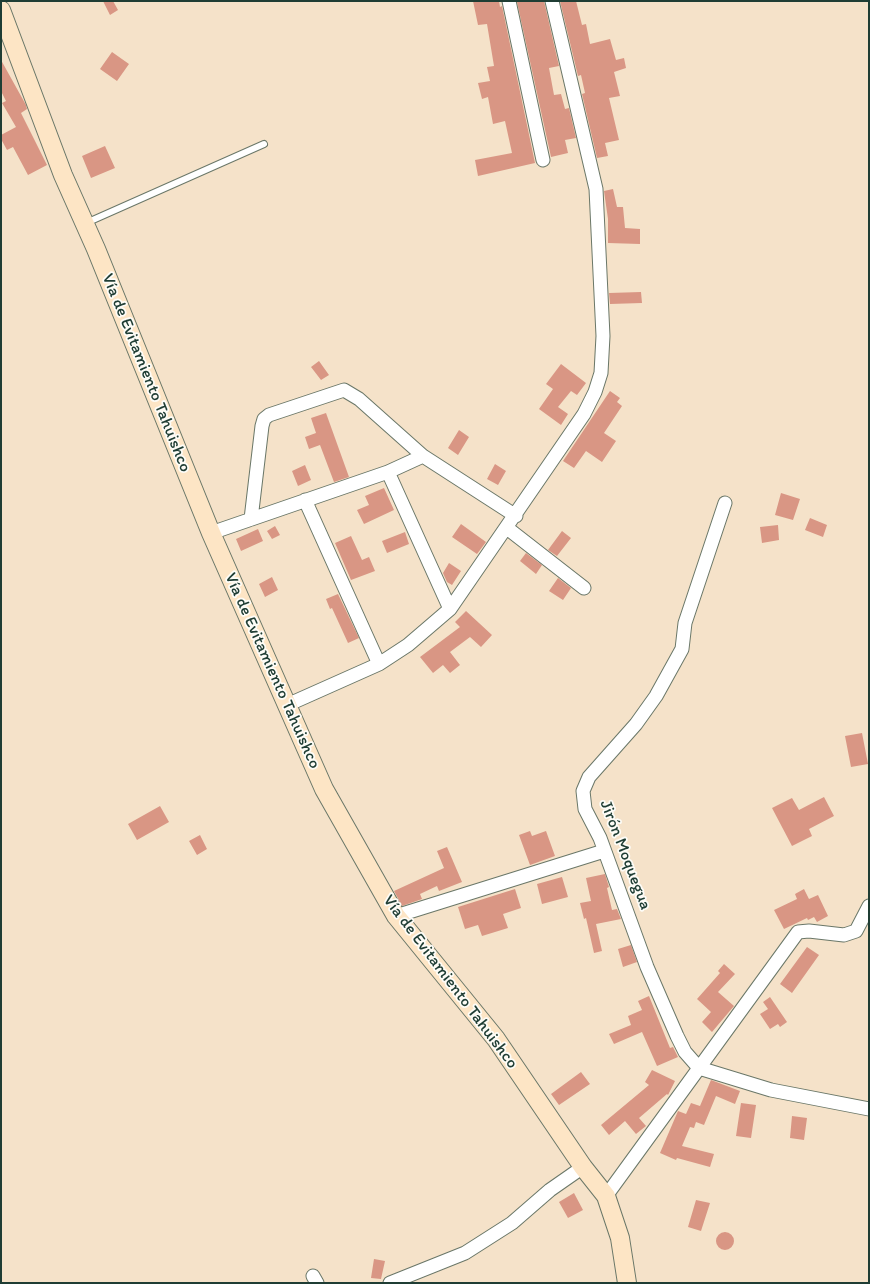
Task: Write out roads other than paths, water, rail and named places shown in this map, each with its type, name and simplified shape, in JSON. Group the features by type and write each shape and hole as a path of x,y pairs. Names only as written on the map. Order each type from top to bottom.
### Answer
{"main road":[{"name":"Vía de Evitamiento Tahuishco","path":"1,10 63,175 85,224 211,533 324,789 396,916 496,1039 583,1167 606,1196 620,1238 627,1283"}],"street":[{"path":"509,1 543,160"},
{"path":"287,705 379,664 408,645 450,609 516,516 584,414 595,392 601,373 603,336 596,189 552,1"},
{"path":"251,519 264,419 269,415 344,390 359,398 423,456 516,516"},
{"path":"211,533 388,472 423,456"},
{"path":"388,472 450,609"},
{"path":"304,500 379,664"},
{"name":"Jirón Moquegua","path":"699,1068 685,1052 647,967 604,851 585,809 584,791 588,778 636,724 656,696 682,648 685,622 725,503"},
{"path":"507,528 584,588"},
{"path":"396,916 604,851"},
{"path":"606,1196 798,932 809,930 844,935 856,931 869,906"},
{"path":"699,1068 771,1090 869,1109"},
{"path":"390,1283 465,1253 512,1223 550,1190 583,1167"}],"lane":[{"path":"85,224 264,144"}]}
